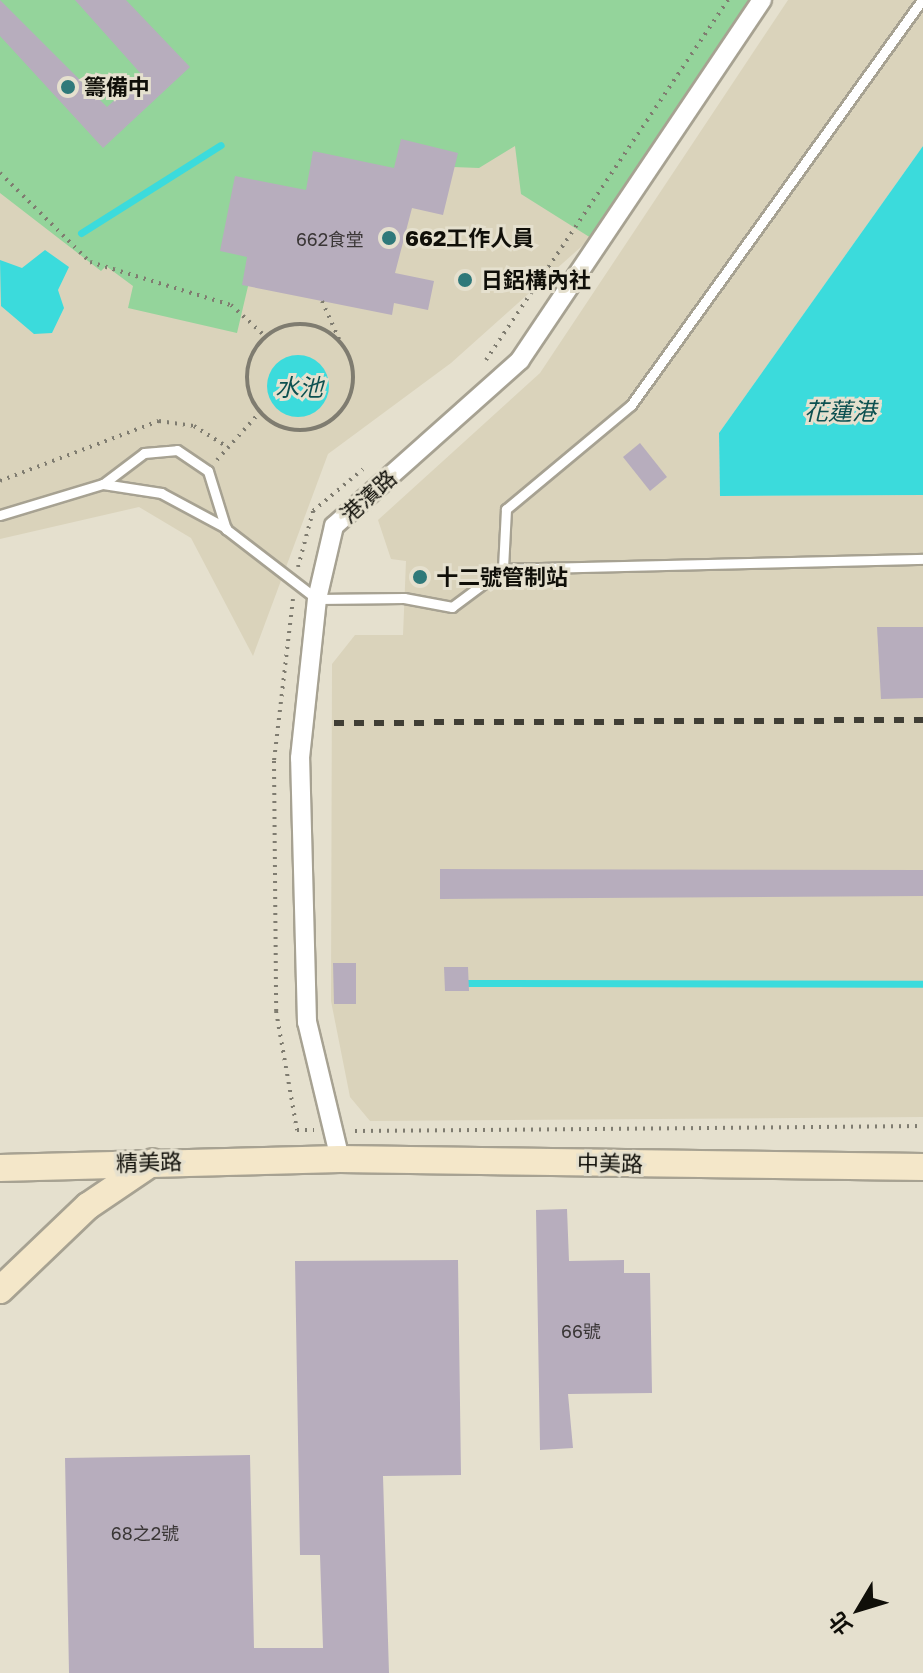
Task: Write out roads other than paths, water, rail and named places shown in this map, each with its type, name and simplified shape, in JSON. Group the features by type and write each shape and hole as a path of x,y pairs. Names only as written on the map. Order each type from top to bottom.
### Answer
{"main road":[{"name":"中美路","path":"297,1160 923,1167"},
{"name":"精美路","path":"0,1168 154,1161 297,1160"},
{"path":"0,1290 88,1206 154,1161"}],"street":[{"name":"港濱路","path":"340,1159 338,1131 307,1022 300,758 317,599 334,526 520,360 762,0"}],"lane":[{"path":"503,569 506,509 631,405 922,0"},
{"path":"0,515 103,484 144,453 177,450 208,471 226,529"},
{"path":"103,484 161,493 226,529 295,579 317,599 404,598 452,607 503,569 923,559"}],"water":[{"name":"花蓮港","path":"923,146 923,495 720,496 719,433"},
{"path":"45,250 69,267 58,290 64,308 52,333 34,334 1,306 0,260 22,268"},
{"name":"水池","path":"298,355 320,364 329,386 320,408 298,417 276,408 267,386 276,364"}],"waterway":[{"path":"81,233 221,145"},
{"path":"468,983 923,984"}],"railway":[{"path":"334,723 923,720"}],"place":[{"name":"籌備中","path":"68,87"},
{"name":"662工作人員","path":"389,238"},
{"name":"日鋁構內社","path":"465,280"},
{"name":"十二號管制站","path":"420,577"}]}
